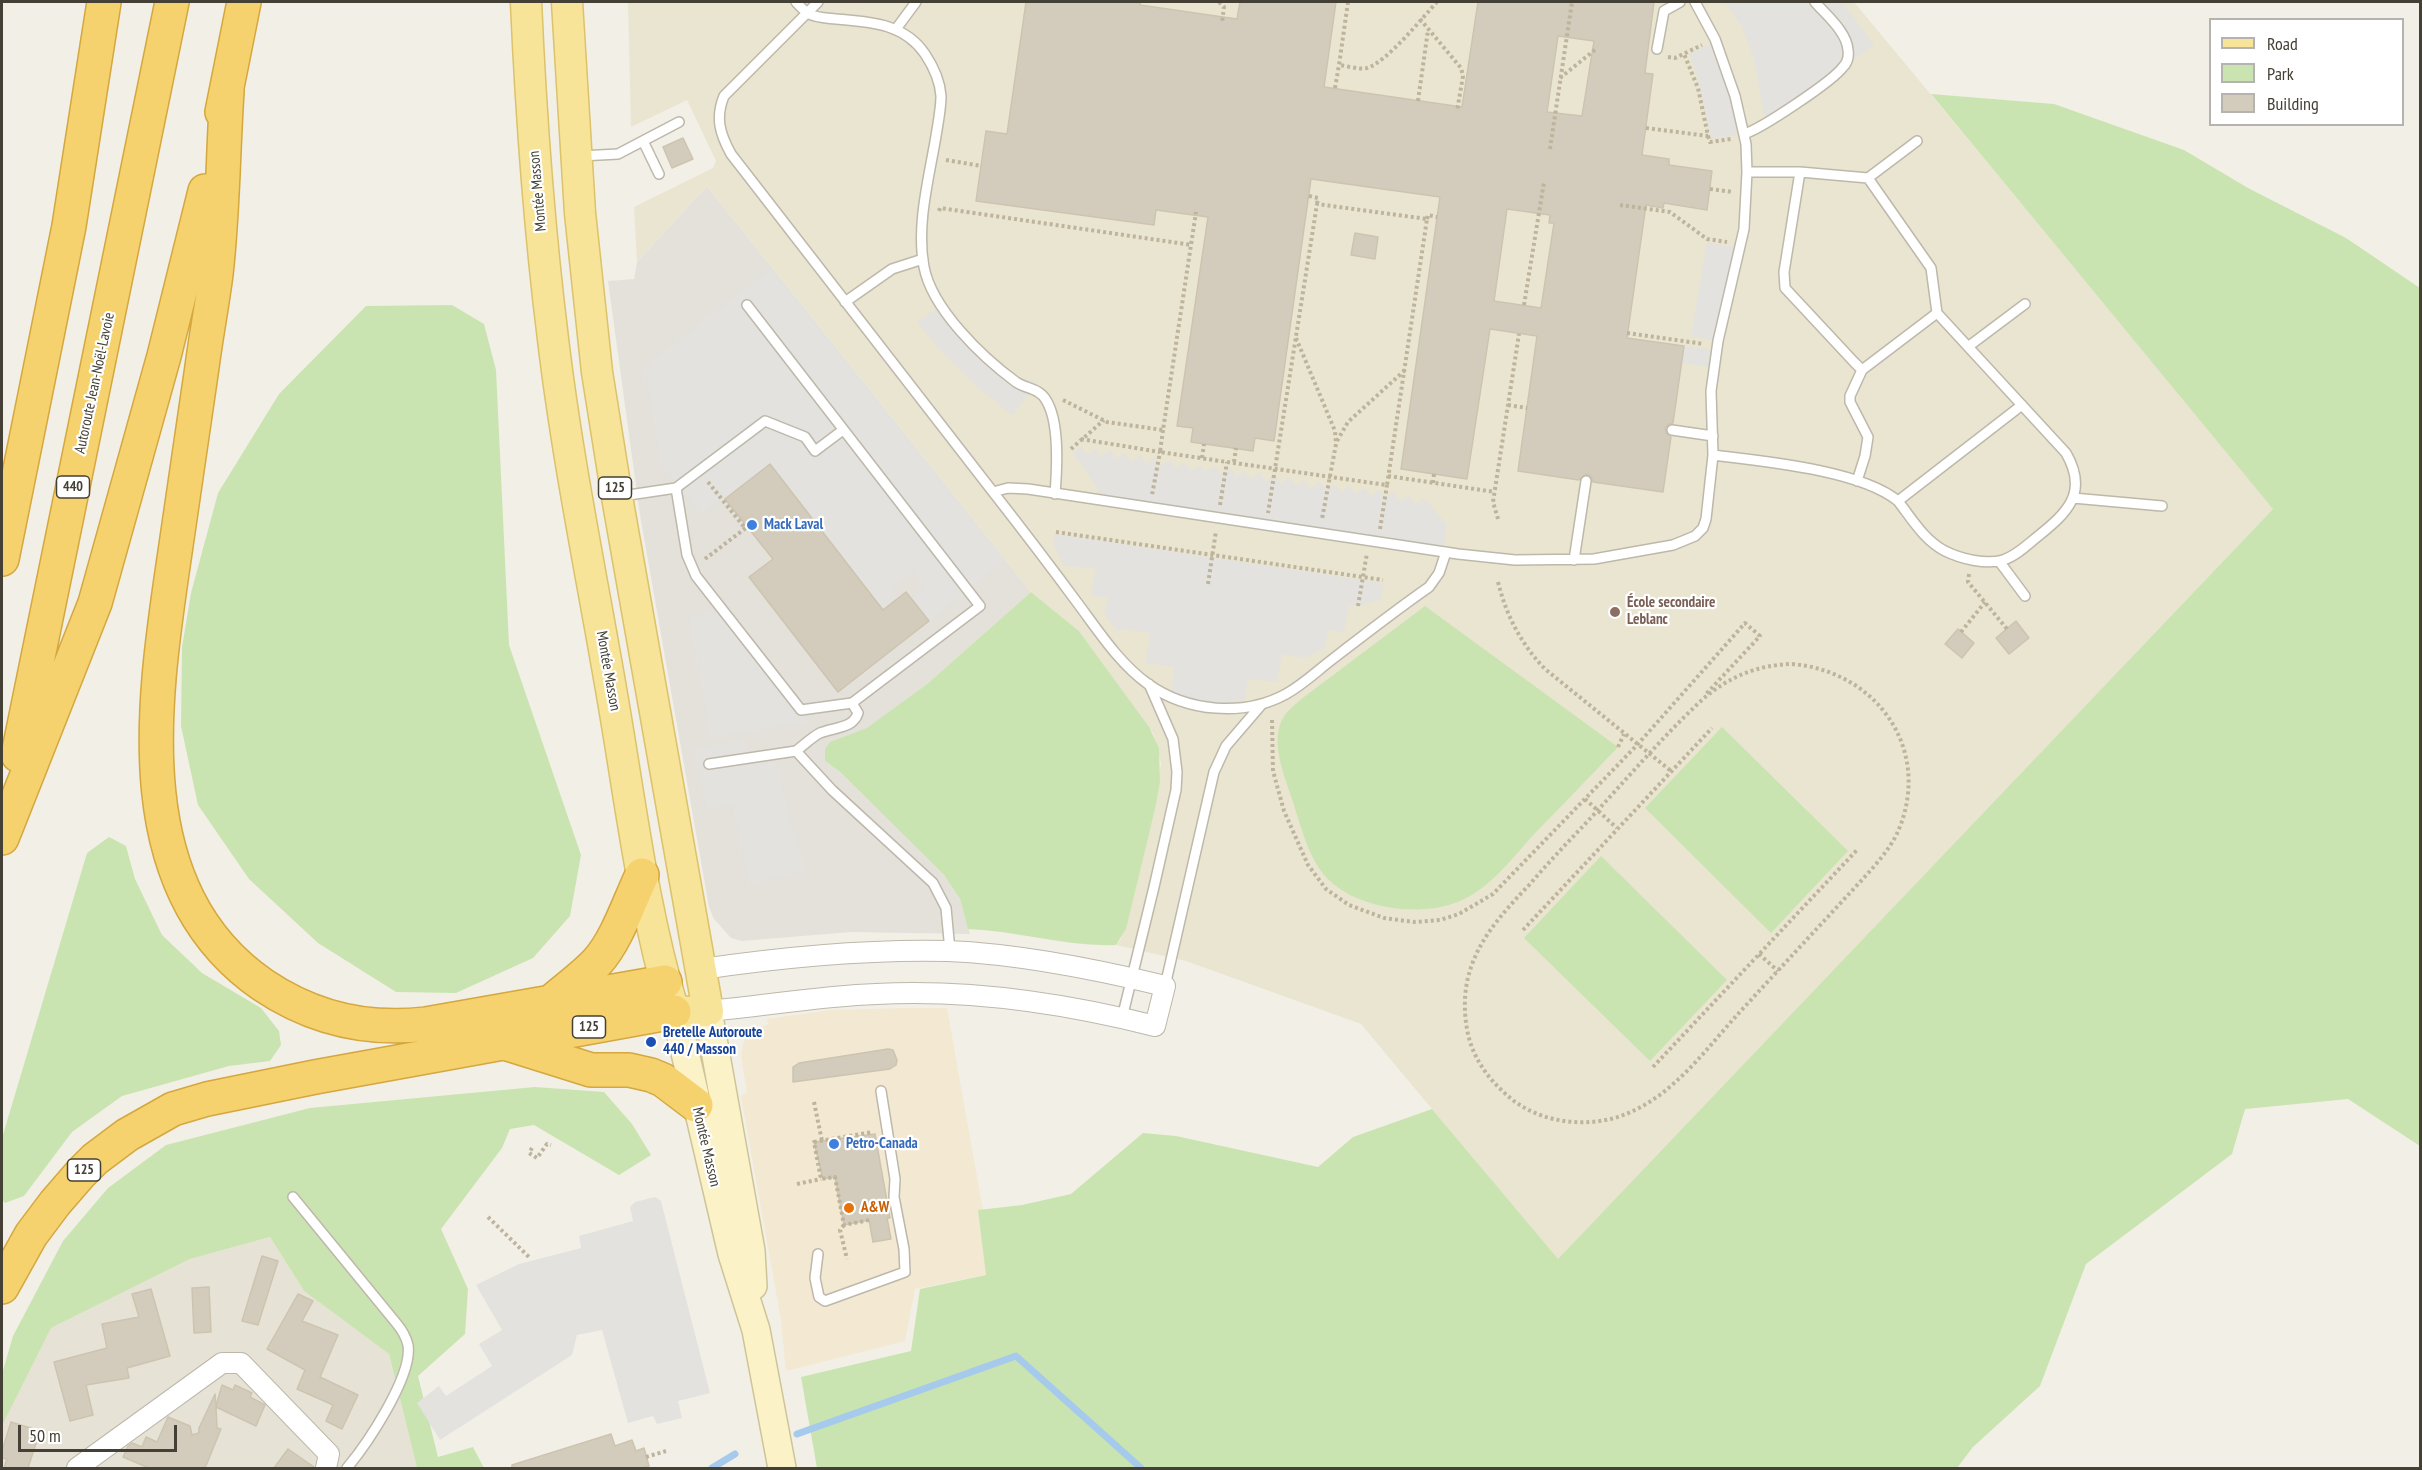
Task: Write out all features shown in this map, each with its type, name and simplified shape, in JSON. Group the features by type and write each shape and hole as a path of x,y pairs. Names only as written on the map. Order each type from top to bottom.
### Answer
{"highway":[{"path":"2,559 69,226 104,2"},
{"name":"Autoroute Jean-Noël-Lavoie","path":"2,836 172,2"},
{"path":"2,836 95,603 167,345 198,223 244,2"},
{"path":"227,91 216,273 158,674 156,765 165,831 175,867 196,913 225,950 260,983 287,1000 315,1012 358,1024 402,1027 550,1002 669,997"},
{"path":"550,1002 603,954 616,933 642,875"},
{"name":"125","path":"2,1287 31,1235 68,1187 111,1146 155,1118 207,1099 504,1043 669,997"},
{"path":"504,1043 591,1070 629,1070 651,1075 663,1080 696,1105"}],"main road":[{"name":"Montée Masson","path":"526,2 535,160 555,352 572,472 642,875 669,997"},
{"name":"Montée Masson","path":"567,2 575,156 597,372 708,1011"},
{"path":"669,997 702,969"},
{"name":"125","path":"669,997 708,1011"}],"street":[{"path":"702,969 771,959 837,953 950,951 1032,960 1166,986 1155,1026 1059,1005 1005,998 923,993 842,996 708,1011"},
{"name":"Montée Masson","path":"669,997 682,1040 732,1254 756,1330 782,1468"},
{"name":"Montée Masson","path":"708,1011 751,1251 756,1330"},
{"path":"77,1468 222,1363 241,1363 329,1454 326,1468"}],"lane":[{"path":"796,2 807,12 818,17 878,23 896,29 910,37 933,67 940,87 940,109 923,221 923,260 930,285 949,317 971,341 1018,383 1033,388 1045,398 1049,405 1058,452 1055,494"},
{"path":"818,2 724,96 720,106 719,129 731,154 1095,625 1125,662 1149,684 1170,696 1197,705 1237,709 1262,704 1299,686 1429,587 1439,573 1446,552"},
{"path":"896,29 915,2"},
{"path":"1658,49 1664,11 1680,2"},
{"path":"993,492 1014,488 1446,552 1515,560 1574,560 1636,553 1673,545 1695,536 1706,519 1713,455 1711,391 1714,367 1744,229 1747,172 1744,134 1735,96 1719,47 1702,11 1695,2"},
{"path":"1744,134 1766,124 1833,77 1845,65 1848,57 1846,42 1815,2"},
{"path":"575,156 618,154 679,122"},
{"path":"643,141 659,174"},
{"path":"1747,172 1800,172 1868,178 1917,141"},
{"path":"1800,172 1784,272 1785,288 1862,370"},
{"path":"1713,455 1789,466 1857,481 1890,494 1927,538 1947,552 1976,560 1999,561 2016,554 2067,511 2073,498 2075,474 2071,461 1937,313 1931,268 1868,178"},
{"path":"845,302 892,269 923,260"},
{"path":"1968,346 2025,304"},
{"path":"676,488 687,555 696,576 801,710 852,703 980,606 747,305"},
{"path":"1857,481 1868,437 1850,402 1862,370 1937,313"},
{"path":"1898,501 2022,405"},
{"path":"617,497 676,488 765,421 805,437 815,451 843,429"},
{"path":"1672,430 1713,436"},
{"path":"1574,560 1586,481"},
{"path":"2073,498 2162,506"},
{"path":"1999,561 2025,596"},
{"path":"1122,1018 1176,790 1177,772 1173,739 1149,684"},
{"path":"709,764 796,751 820,733 849,724 856,719 858,713 852,703"},
{"path":"1166,986 1214,772 1226,746 1262,704"},
{"path":"796,751 832,789 933,883 946,908 950,951"},
{"path":"818,1254 815,1278 819,1297 825,1301 905,1272 904,1249 894,1197 895,1179 881,1091"},
{"path":"293,1197 397,1324 408,1344 407,1362 393,1399 359,1454 347,1468"}],"path":[{"path":"1219,2 1224,7"},
{"path":"1222,23 1224,2"},
{"path":"1335,88 1348,2"},
{"path":"1339,65 1361,68 1377,63 1437,2"},
{"path":"1550,149 1572,2"},
{"path":"1420,20 1461,68 1457,111"},
{"path":"1418,101 1429,29"},
{"path":"1560,78 1596,49"},
{"path":"1684,54 1698,88 1710,142 1731,138 1732,148"},
{"path":"1646,128 1708,136"},
{"path":"946,160 981,166"},
{"path":"1524,305 1544,182"},
{"path":"1710,189 1733,193 1734,184"},
{"path":"1267,525 1318,198 1309,196"},
{"path":"1317,204 1427,219"},
{"path":"1620,205 1670,212 1707,238 1727,243 1728,235"},
{"path":"938,218 940,208 1192,245"},
{"path":"1150,508 1196,212"},
{"path":"1378,542 1427,219 1428,215 1437,217"},
{"path":"1627,333 1685,341"},
{"path":"1498,519 1493,502 1519,334"},
{"path":"1296,337 1332,424 1336,444"},
{"path":"1320,533 1336,444 1348,422 1404,371"},
{"path":"1055,394 1104,420 1163,430"},
{"path":"1508,405 1527,408"},
{"path":"1072,447 1104,420"},
{"path":"1081,440 1387,485"},
{"path":"1202,458 1204,444"},
{"path":"1234,463 1236,448"},
{"path":"699,471 746,527 700,563"},
{"path":"1433,483 1434,474"},
{"path":"1388,476 1495,492"},
{"path":"1056,532 1383,580"},
{"path":"1208,584 1214,542"},
{"path":"1358,606 1365,564"},
{"path":"1498,582 1511,621 1530,653 1545,669 1671,771"},
{"path":"1968,582 2007,629"},
{"path":"1961,632 1985,602"},
{"path":"1272,720 1273,771 1284,811 1308,865 1326,889 1336,898 1369,914 1384,918 1427,922 1459,914 1493,894 1638,744 1745,623 1760,636 1691,710 1650,754 1507,908 1487,934 1473,958 1464,1001 1468,1034 1480,1064 1502,1091 1526,1108 1545,1117 1562,1121 1591,1122 1606,1120 1636,1110 1689,1068 1871,870 1899,830 1907,802 1908,773 1902,746 1891,720 1864,690 1839,675 1805,665 1778,664 1746,671 1717,688 1691,710"},
{"path":"1522,930 1712,728"},
{"path":"1618,747 1624,735"},
{"path":"1585,799 1617,828"},
{"path":"1640,804 1645,808"},
{"path":"1653,1067 1857,849"},
{"path":"1596,851 1601,856"},
{"path":"1771,933 1775,936"},
{"path":"1759,954 1778,971"},
{"path":"1727,980 1731,984"},
{"path":"814,1102 822,1141"},
{"path":"820,1179 814,1142 879,1131"},
{"path":"532,1148 529,1153 537,1158 547,1144 551,1145"},
{"path":"797,1184 835,1177 844,1225"},
{"path":"488,1217 530,1258"},
{"path":"847,1259 840,1230 844,1225 869,1220"},
{"path":"646,1457 666,1451"}],"shaded area":[{"name":"École secondaire Leblanc","path":"628,2 1854,2 2274,508 1558,1260 1361,1024 1186,961 1116,945 1121,939 1156,805 1161,763 1154,735 1079,631 1031,592 707,186 637,262 634,207 713,168 716,161 687,100 631,127"},
{"path":"1725,2 1842,2 1874,45 1766,124 1754,59 1742,26"},
{"path":"1716,41 1744,134 1711,139 1696,72 1689,54"},
{"path":"707,186 1031,592 927,684 825,761 840,772 944,875 960,899 970,934 851,932 742,941 731,938 714,919 709,907 640,515 608,281 634,279 637,262"},
{"path":"1707,242 1739,248 1718,341 1691,336"},
{"path":"771,269 1005,561 929,621 911,599 925,587 913,572 891,589 898,599 883,610 770,465 702,515 662,466 644,367"},
{"path":"940,306 1018,383 1030,379 1049,394 1045,398 1029,394 1012,415 980,389 939,349 917,322"},
{"path":"1684,346 1717,350 1714,367 1682,363"},
{"path":"1081,447 1087,455 1095,449 1101,457 1110,450 1117,459 1124,453 1131,462 1140,455 1146,464 1155,457 1161,466 1170,460 1176,468 1184,463 1191,471 1200,465 1205,472 1214,466 1221,474 1230,468 1237,477 1244,471 1251,479 1259,473 1266,482 1274,476 1281,484 1290,477 1296,486 1304,480 1310,489 1320,482 1326,490 1334,484 1341,492 1349,486 1356,494 1365,488 1371,496 1379,490 1385,498 1393,492 1400,501 1409,496 1415,504 1424,498 1447,525 1443,551 1096,500 1098,489 1073,453"},
{"path":"1055,534 1383,583 1381,600 1358,606 1349,605 1344,632 1328,630 1325,648 1305,658 1282,654 1277,682 1248,679 1243,708 1170,697 1174,667 1146,663 1150,633 1124,629 1117,631 1105,615 1108,598 1091,595 1096,568 1064,566 1053,544"},
{"path":"724,612 808,721 711,738 689,616"},
{"path":"743,739 748,759 773,755 805,871 749,884 733,805 707,810 694,749"},
{"path":"947,1008 994,1273 915,1289 905,1341 786,1371 781,1320 741,1096 747,1093 741,1055 743,1044 748,1034 768,1024 767,1019 830,1010"},
{"path":"655,1197 661,1201 710,1393 678,1401 682,1418 657,1424 653,1416 628,1423 602,1330 577,1335 572,1355 440,1440 417,1403 439,1386 446,1396 492,1366 479,1344 502,1330 476,1285 519,1264 581,1248 579,1236 633,1221 630,1207 635,1202"},
{"path":"270,1237 304,1291 389,1354 417,1468 2,1468 2,1426 51,1328 190,1259"}],"green space":[{"path":"1931,94 2054,104 2184,150 2248,188 2346,238 2420,288 2420,1146 2348,1099 2245,1109 2232,1154 2086,1264 2040,1386 1973,1447 1957,1468 817,1468 801,1377 911,1351 920,1289 986,1275 978,1210 1022,1205 1071,1194 1143,1133 1176,1136 1318,1167 1353,1137 1432,1109 1558,1259 2273,509"},
{"path":"452,305 484,324 496,370 509,645 581,855 570,916 533,958 456,993 396,992 318,943 249,879 198,805 181,726 182,647 191,593 218,493 279,394 366,306"},
{"path":"1031,592 1079,631 1149,727 1159,748 1160,781 1156,805 1126,929 1116,945 1079,944 968,929 960,899 944,875 840,772 825,761 825,749 830,742 867,728 927,684"},
{"path":"1425,606 1618,747 1499,873 1479,891 1455,903 1439,907 1401,909 1364,901 1347,893 1321,871 1307,845 1285,778 1279,755 1278,732 1287,712 1297,703"},
{"path":"1722,727 1848,851 1771,933 1645,808"},
{"path":"109,837 126,846 135,879 162,935 202,973 261,1008 279,1031 281,1045 270,1061 229,1066 122,1096 72,1132 24,1196 5,1203 2,1199 2,1138 87,853"},
{"path":"1601,856 1727,980 1650,1061 1524,938"},
{"path":"535,1087 604,1092 632,1124 651,1155 619,1175 534,1125 510,1129 502,1148 441,1229 468,1289 465,1334 418,1376 438,1457 473,1447 484,1468 417,1468 389,1354 304,1291 270,1237 190,1259 51,1328 2,1426 2,1374 13,1336 63,1241 108,1188 166,1145 310,1108"}],"building":[{"path":"1026,2 1140,2 1140,5 1237,19 1240,2 1336,2 1324,87 1462,107 1478,2 1654,2 1645,73 1653,74 1642,155 1669,159 1669,165 1712,171 1707,210 1664,203 1663,208 1646,205 1627,338 1684,346 1673,423 1665,428 1666,433 1671,437 1663,492 1593,482 1591,476 1586,474 1579,480 1518,471 1537,336 1490,329 1467,479 1401,469 1440,197 1311,179 1274,441 1255,438 1253,451 1191,442 1193,428 1177,426 1208,217 1156,210 1154,225 976,201 986,131 1007,134","holes":["1558,36 1594,41 1582,116 1547,112","1507,209 1550,215 1549,223 1554,223 1541,308 1494,301"]},
{"path":"683,138 693,159 672,168 663,147"},
{"path":"1355,233 1378,237 1375,259 1351,255"},
{"path":"770,464 883,610 906,592 929,621 838,692 749,577 773,559 725,499"},
{"path":"2016,621 2029,638 2009,654 1996,638"},
{"path":"1958,629 1974,643 1962,658 1945,644"},
{"path":"893,1050 897,1060 896,1065 890,1069 793,1082 793,1067 799,1063"},
{"path":"875,1134 890,1218 887,1218 891,1239 873,1242 869,1220 844,1225 835,1177 823,1179 814,1142"},
{"path":"262,1256 278,1261 258,1325 242,1321"},
{"path":"209,1287 211,1332 194,1333 192,1288"},
{"path":"151,1289 170,1356 127,1368 129,1378 86,1385 93,1415 70,1421 54,1362 107,1348 102,1324 139,1317 132,1294"},
{"path":"298,1294 313,1301 302,1321 338,1335 320,1377 358,1395 342,1429 326,1421 333,1405 297,1389 305,1370 267,1349"},
{"path":"222,1385 233,1390 235,1385 252,1393 250,1397 265,1405 256,1426 216,1407 217,1428 221,1429 205,1468 149,1468 123,1457 132,1443 142,1447 146,1437 157,1442 168,1417 190,1426 192,1435 199,1433 199,1428 215,1394 216,1406"},
{"path":"11,1422 40,1431 28,1468 4,1468 7,1459 2,1458 2,1451"},
{"path":"611,1434 615,1446 632,1440 636,1451 644,1448 649,1466 641,1468 512,1468 512,1465"},
{"path":"288,1449 314,1467 314,1468 274,1468"}],"waterway":[{"path":"797,1434 1016,1356 1141,1468"},
{"path":"712,1468 735,1454"}],"place":[{"name":"Mack Laval","path":"752,525"},
{"name":"École secondaire Leblanc","path":"1615,612"},
{"name":"Bretelle Autoroute 440 / Masson","path":"651,1042"},
{"name":"Petro-Canada","path":"834,1144"},
{"name":"A&W","path":"849,1208"}]}
